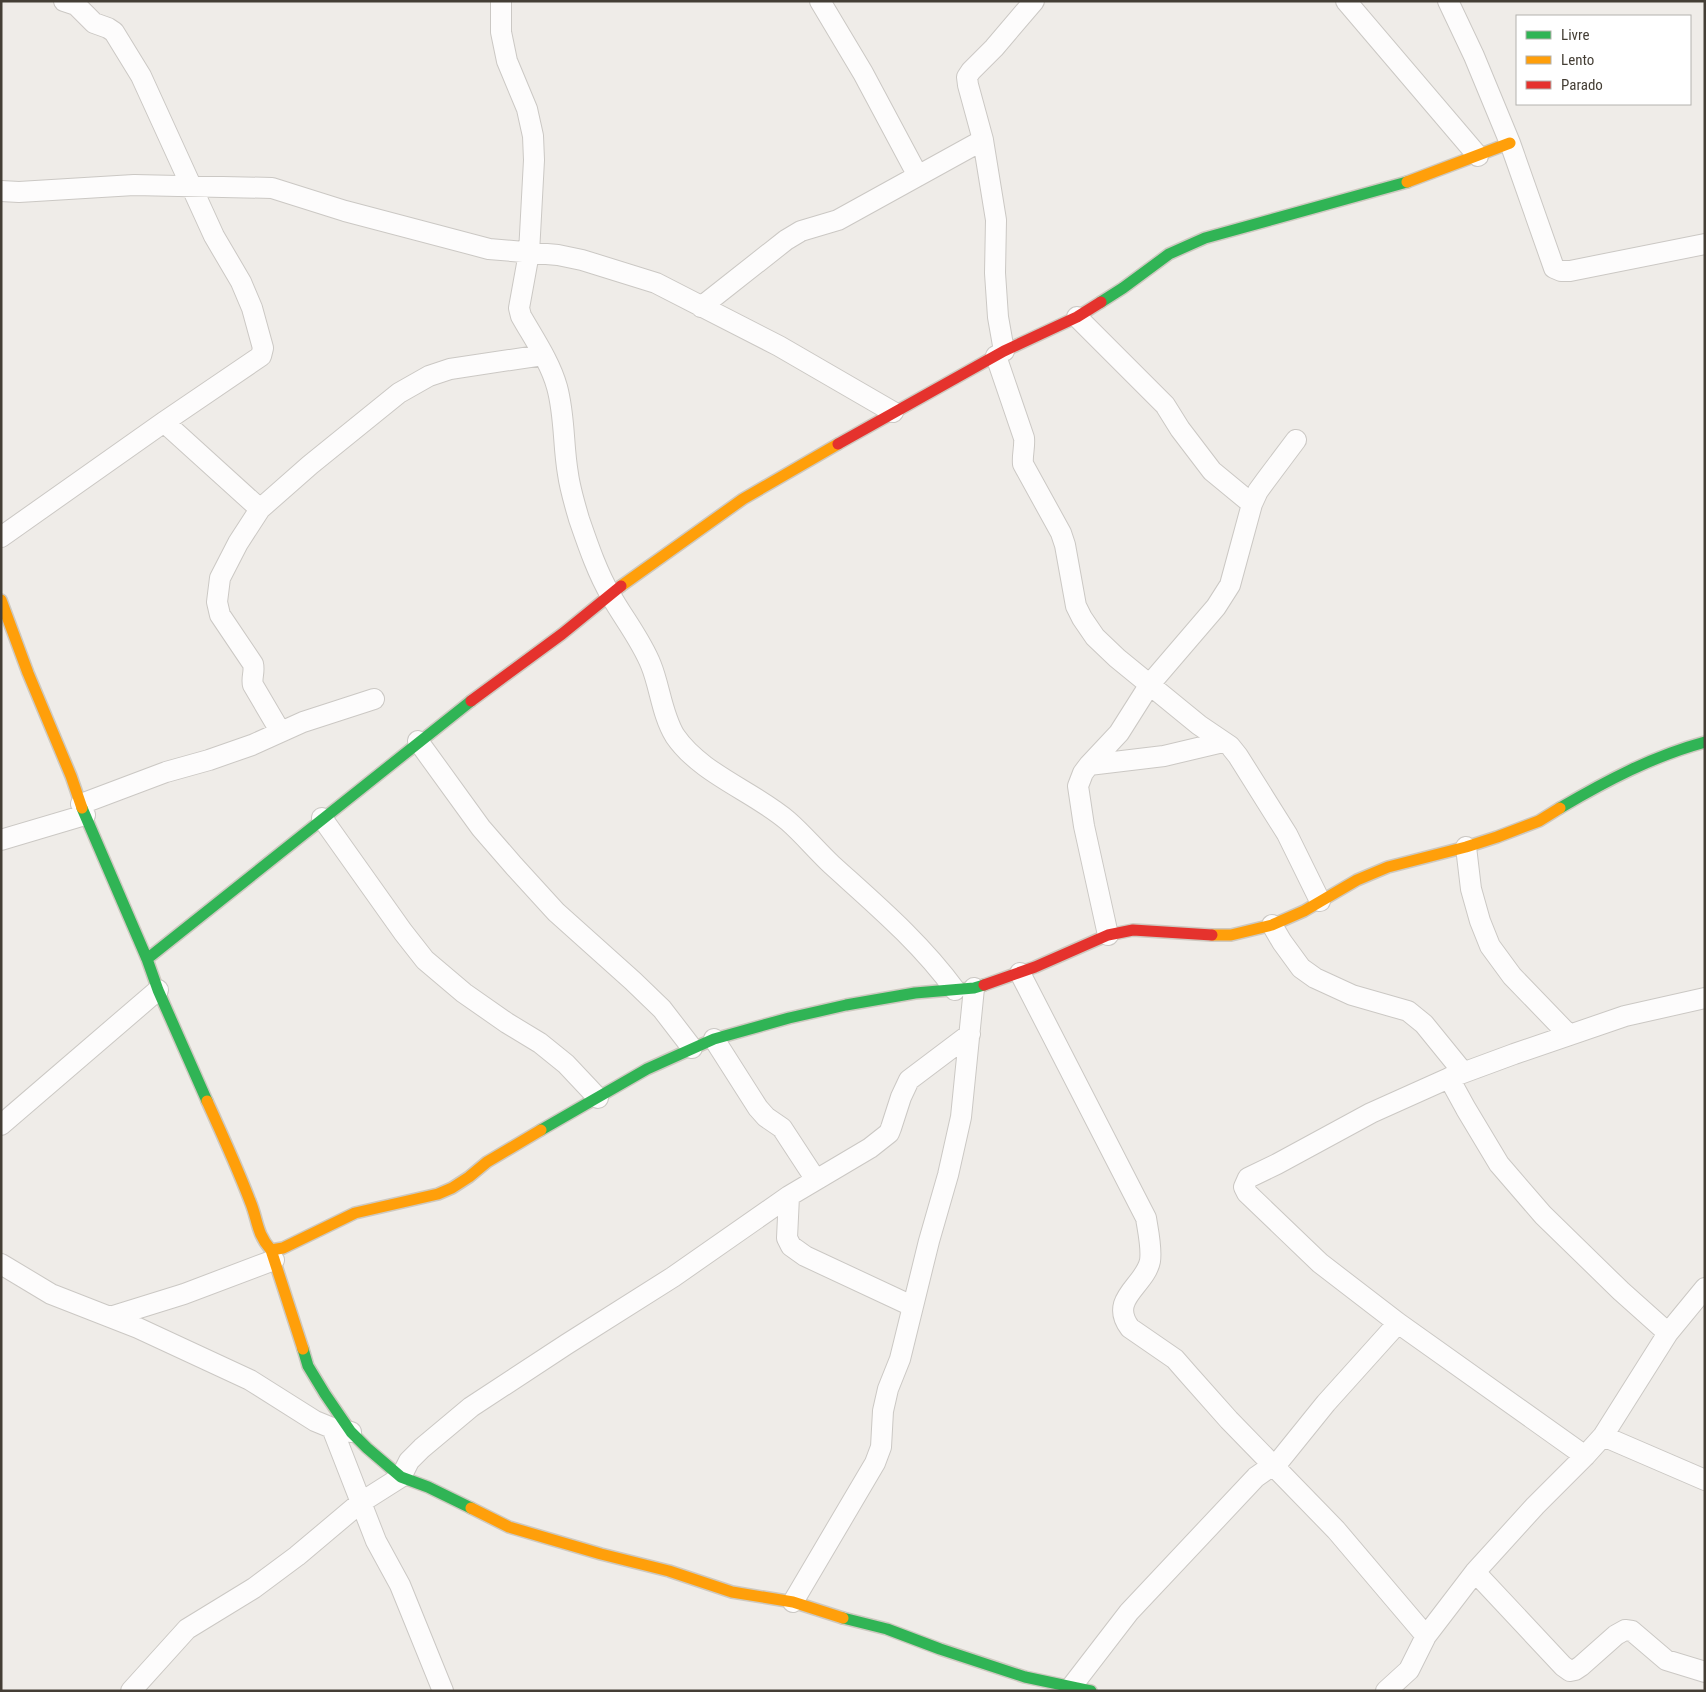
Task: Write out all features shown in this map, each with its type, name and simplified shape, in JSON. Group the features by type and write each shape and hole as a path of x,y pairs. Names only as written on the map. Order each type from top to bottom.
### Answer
{"street":[{"path":"1,537 261,356 263,348 252,308 242,282 214,236 141,76 114,32 94,24 76,5 64,1"},
{"path":"501,1 501,32 507,61 527,109 533,136 534,160 529,253 518,308 548,363 557,388 564,429 568,475 592,558 610,594 638,639 650,663 666,716 673,732 682,746 707,767 757,798 788,821 816,850 904,931 941,971 965,989 970,1034 962,1117 912,1306 900,1360 888,1389 883,1411 880,1447 875,1463 793,1602"},
{"path":"820,1 863,73 918,176"},
{"path":"1034,1 967,76 983,140 996,220 995,273 1000,354 1024,438 1023,464 1061,533 1066,546 1076,606 1082,618 1095,637 1199,725 1230,746 1287,834 1320,901"},
{"path":"1346,1 1478,156"},
{"path":"1448,1 1474,56 1510,143 1554,268 1561,271 1570,271 1705,244"},
{"path":"702,306 786,240 802,231 838,220 983,140"},
{"path":"148,959 461,708 562,634 610,594 743,499 893,412 1000,354 1077,317 1123,288 1169,254 1204,238 1410,182 1510,143"},
{"path":"1,192 134,186 272,188 345,211 489,249 558,255 591,263 656,283 779,346 893,412"},
{"path":"1077,317 1164,405 1212,471 1252,504"},
{"path":"280,732 253,685 254,670 252,664 220,615 218,602 220,578 238,543 260,509 310,465 399,393 429,376 450,370 543,355"},
{"path":"164,422 260,509"},
{"path":"1108,935 1084,826 1078,786 1083,773 1089,765 1120,733 1150,684 1216,607 1230,585 1252,504 1258,492 1296,440"},
{"path":"1,600 28,673 83,809 148,959 158,990 192,1069 232,1154 253,1207 257,1228 273,1255 308,1366 351,1432 401,1477 428,1486 509,1527 601,1554 669,1571 732,1592 793,1602 824,1613 887,1629 940,1650 1025,1677 1082,1689 1129,1612 1256,1476 1280,1460 1326,1403 1398,1323"},
{"path":"1,840 83,809 166,772 252,745 303,722 374,700"},
{"path":"418,742 481,828 520,873 556,912 662,1009 692,1048"},
{"path":"1089,765 1164,756 1223,742"},
{"path":"110,1317 184,1294 273,1255 283,1248 356,1213 438,1194 452,1188 487,1162 647,1069 714,1039 789,1018 846,1006 915,993 965,989 1020,973 1108,935 1133,930 1231,935 1272,925 1304,911 1357,880 1388,867 1497,837 1539,820 1636,767 1705,742"},
{"path":"322,818 425,960 464,993 506,1023 540,1043 566,1064 598,1098"},
{"path":"1466,847 1471,889 1480,922 1490,946 1512,976 1569,1035"},
{"path":"1272,925 1301,968 1315,978 1352,995 1408,1011 1424,1024 1456,1075 1466,1109 1500,1164 1537,1208 1620,1291 1668,1333"},
{"path":"1020,973 1146,1218 1150,1240 1150,1262 1125,1302 1123,1311 1125,1321 1130,1328 1175,1359 1229,1420 1336,1530 1426,1636"},
{"path":"2,1125 158,990"},
{"path":"1585,1456 1398,1323 1320,1263 1247,1194 1244,1187 1248,1178 1371,1113 1456,1075 1624,1016 1705,998"},
{"path":"130,1691 187,1628 261,1582 297,1556 360,1503 401,1477 410,1461 422,1448 471,1407 673,1277 790,1196 870,1148 888,1133 908,1080 970,1034"},
{"path":"714,1039 758,1108 766,1117 782,1128 816,1180"},
{"path":"790,1196 787,1238 791,1246 805,1256 912,1306"},
{"path":"1,1264 51,1294 138,1328 250,1380 315,1421 332,1428 351,1432"},
{"path":"1386,1691 1409,1670 1426,1636 1475,1572 1535,1506 1603,1436 1668,1333 1705,1288"},
{"path":"332,1428 376,1542 400,1585 443,1691"},
{"path":"1603,1436 1705,1480"},
{"path":"1475,1572 1563,1666 1570,1671 1581,1666 1624,1630 1632,1631 1666,1660 1705,1672"},
{"path":"1408,1691 1409,1670"}],"traffic: fast":[{"path":"1101,302 1169,254 1205,238 1407,182"},
{"path":"147,959 471,701"},
{"path":"1560,808 1630,770 1667,754 1705,742"},
{"path":"82,808 147,959 158,990 207,1101"},
{"path":"541,1130 647,1069 714,1039 789,1018 846,1005 915,993 974,988 984,985"},
{"path":"303,1349 308,1366 325,1394 351,1432 367,1448 401,1477 428,1487 471,1508"},
{"path":"843,1618 887,1629 1025,1677 1091,1691"}],"traffic: slow":[{"path":"1407,182 1510,143"},
{"path":"621,586 743,499 838,444"},
{"path":"1,600 82,808"},
{"path":"1212,935 1231,935 1272,925 1304,911 1357,880 1388,867 1497,837 1539,821 1560,808"},
{"path":"207,1101 245,1188 260,1232 271,1250 303,1349"},
{"path":"271,1250 283,1248 355,1213 438,1194 452,1188 487,1162 541,1130"},
{"path":"471,1508 509,1527 601,1554 669,1571 732,1592 793,1602 843,1618"}],"traffic: jam":[{"path":"838,444 1004,351 1077,317 1101,302"},
{"path":"471,701 562,634 621,586"},
{"path":"984,985 1035,967 1108,935 1133,930 1212,935"}]}
